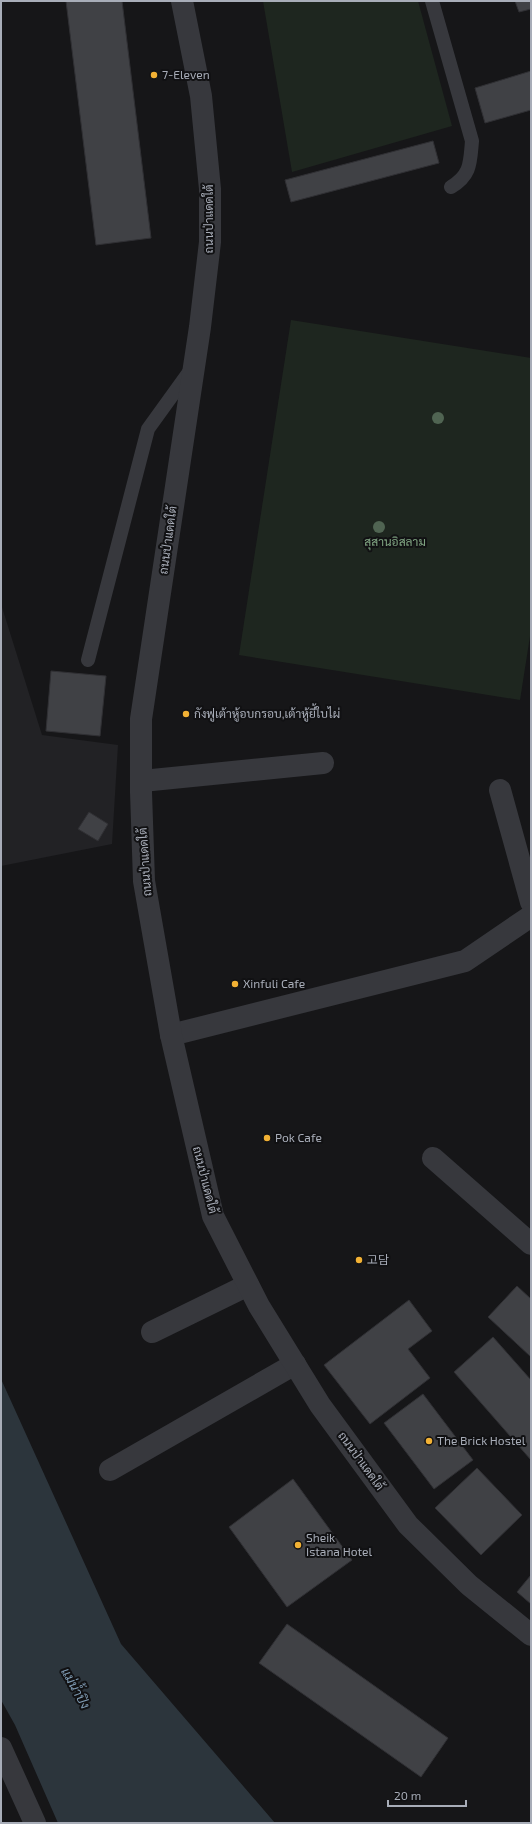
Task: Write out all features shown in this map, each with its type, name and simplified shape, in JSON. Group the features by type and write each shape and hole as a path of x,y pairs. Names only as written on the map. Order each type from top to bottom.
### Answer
{"street":[{"name":"ถนนป่าแดดใต้","path":"182,1 201,96 210,188 210,242 194,364 142,719 144,881 171,1035 213,1216 259,1306 320,1405 408,1525 469,1585 531,1635"},
{"path":"142,781 323,763"},
{"path":"500,790 531,902"},
{"path":"171,1035 465,961 531,916"},
{"path":"433,1158 531,1244"},
{"path":"152,1332 248,1285"},
{"path":"110,1470 295,1364"},
{"path":"1,1748 35,1823"}],"lane":[{"path":"432,1 472,141 470,164 462,180 451,187"},
{"path":"88,660 148,430 194,364"}],"shaded area":[{"path":"1,604 42,735 118,745 112,844 1,866"}],"green space":[{"path":"263,1 418,1 452,126 292,172"},
{"name":"สุสานอิสลาม","path":"291,320 531,358 531,630 520,700 239,655"}],"water":[{"name":"แม่น้ำปิง","path":"1,1379 121,1644 275,1823 58,1823 15,1725 1,1700"}],"building":[{"path":"66,1 122,1 151,238 96,245"},
{"path":"515,1 531,1 531,9 519,12"},
{"path":"531,71 531,110 485,123 475,88"},
{"path":"433,141 439,163 291,202 285,180"},
{"path":"51,671 106,676 100,736 46,731"},
{"path":"89,812 108,824 98,841 78,829"},
{"path":"517,1286 531,1299 531,1357 488,1317"},
{"path":"409,1300 432,1331 408,1349 430,1378 370,1424 324,1365"},
{"path":"493,1337 531,1380 531,1460 454,1372"},
{"name":"The Brick Hostel","path":"423,1394 473,1460 434,1489 384,1423"},
{"path":"477,1468 522,1515 481,1555 435,1508"},
{"path":"293,1479 352,1560 287,1607 229,1527"},
{"path":"531,1575 531,1604 517,1592"},
{"path":"287,1624 448,1738 421,1777 259,1663"}],"place":[{"name":"7-Eleven","path":"154,75"},
{"name":"กังฟูเต้าหู้อบกรอบ,เต้าหู้ยี้ใบไผ่","path":"186,714"},
{"name":"Xinfuli Cafe","path":"235,984"},
{"name":"Pok Cafe","path":"267,1138"},
{"name":"고담","path":"359,1260"},
{"name":"The Brick Hostel","path":"429,1441"},
{"name":"Sheik Istana Hotel","path":"298,1545"}]}
